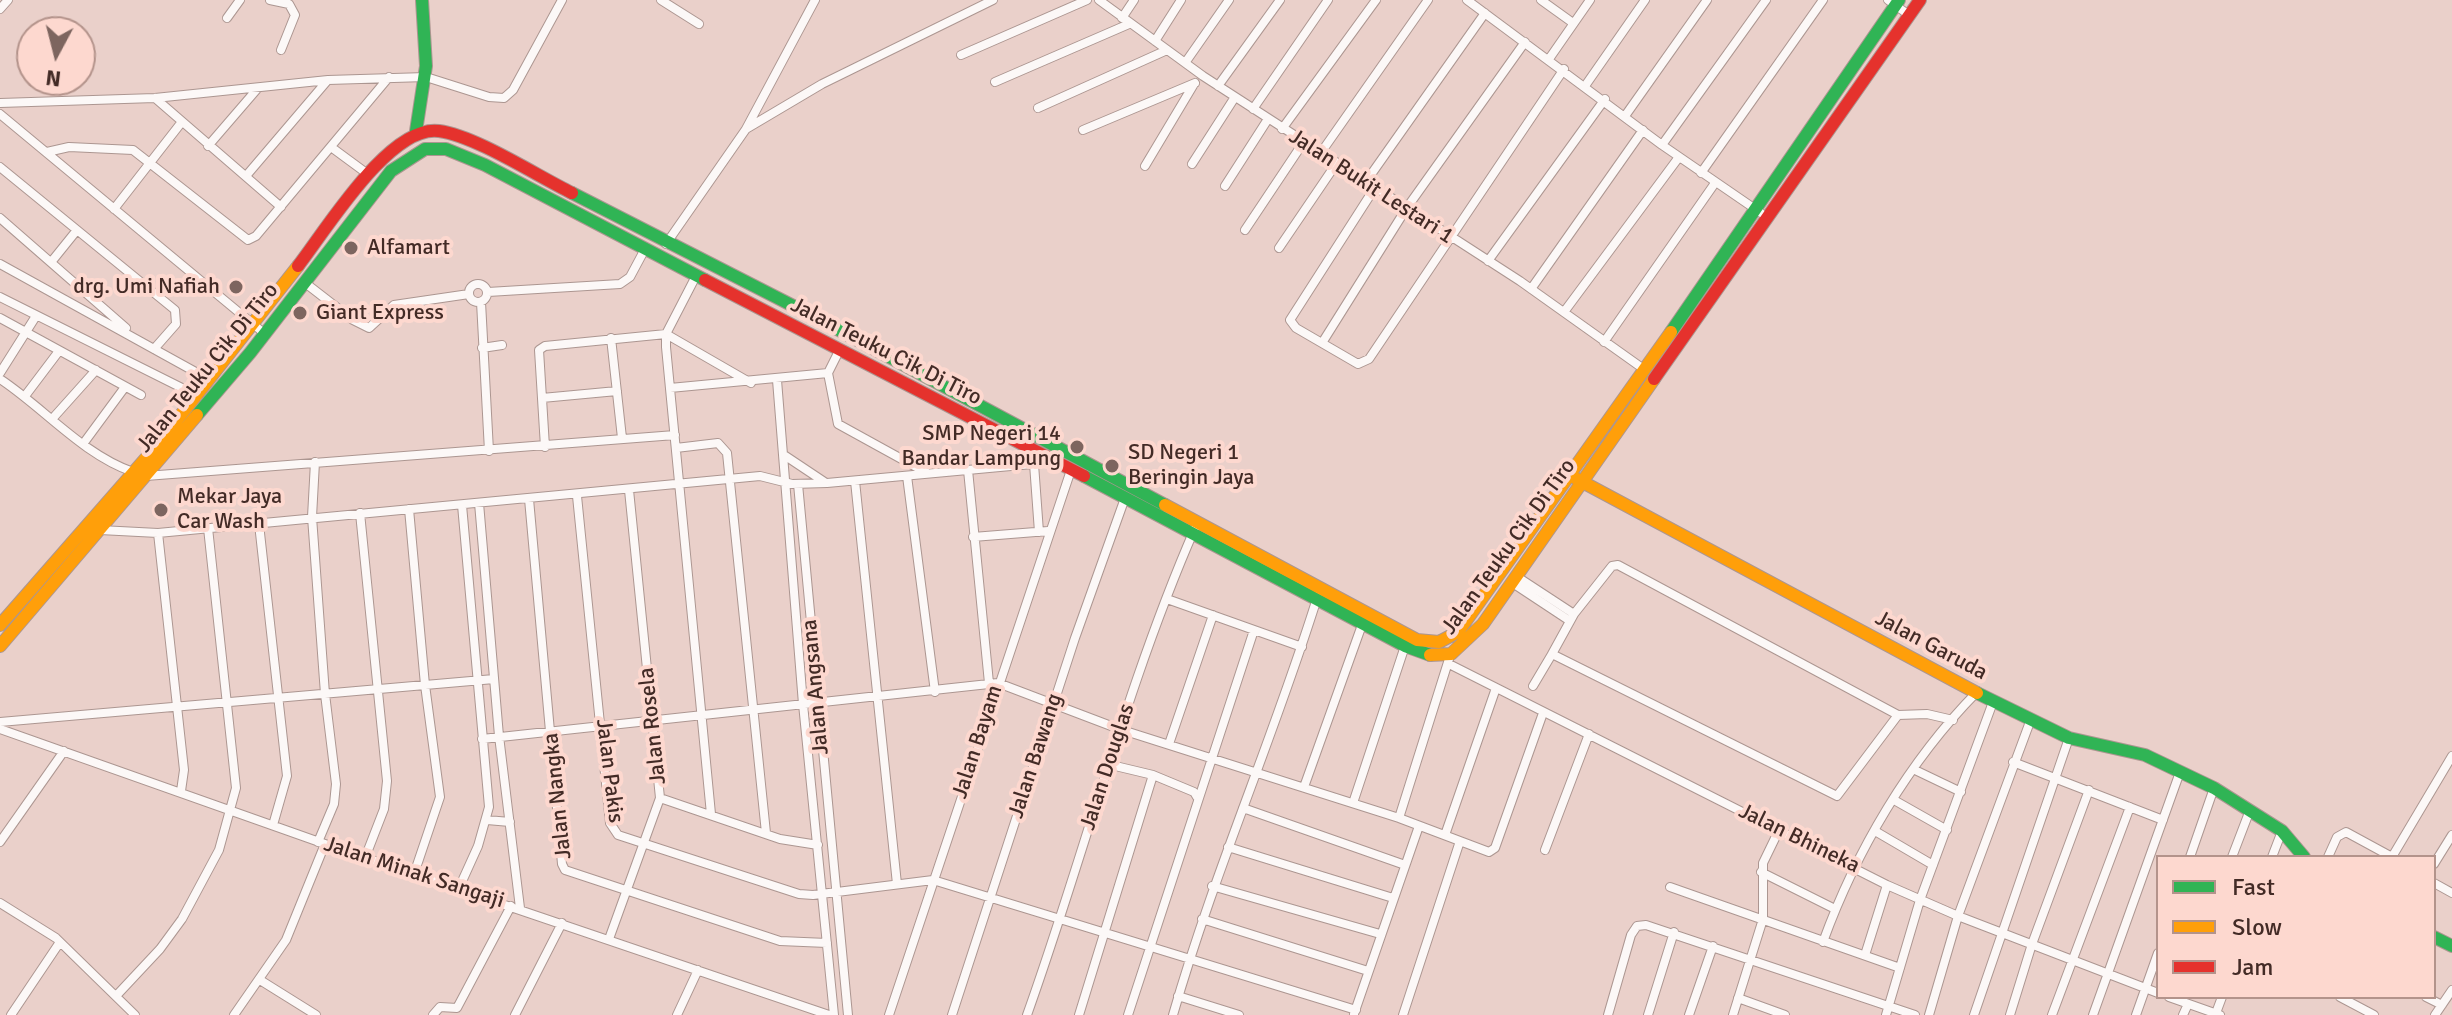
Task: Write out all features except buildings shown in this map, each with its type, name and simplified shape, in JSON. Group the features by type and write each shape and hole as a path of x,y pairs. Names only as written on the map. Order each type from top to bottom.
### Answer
{"street":[{"path":"0,9 8,0"},
{"path":"227,18 240,0"},
{"path":"270,0 289,4 295,15 281,50"},
{"path":"416,131 424,106 426,77 422,0"},
{"path":"0,103 155,98 328,80 389,77 426,77 489,97 504,98 513,90 562,0"},
{"path":"666,244 746,129 815,0"},
{"path":"746,129 822,84 993,0"},
{"path":"961,55 1087,0"},
{"name":"Jalan Bukit Lestari 1","path":"1099,0 1203,76 1531,289 1645,370"},
{"path":"995,82 1126,21 1134,0"},
{"path":"1155,41 1181,0"},
{"path":"1185,63 1229,0"},
{"path":"1218,86 1280,0"},
{"path":"1253,109 1328,0"},
{"path":"1282,129 1376,0"},
{"path":"1320,154 1428,0"},
{"path":"1467,0 1605,99 1662,145 1763,214"},
{"path":"1541,0 1573,23"},
{"path":"1549,59 1590,0"},
{"path":"1585,86 1645,0"},
{"path":"1625,116 1707,0"},
{"path":"1662,145 1766,0"},
{"path":"1701,173 1823,0"},
{"name":"Jalan Teuku Cik Di Tiro","path":"0,646 100,530 251,324 369,175 397,143 416,131 435,129 463,138 666,244 798,308 1319,592 1417,640 1447,641 1458,632 1575,478 1920,0"},
{"path":"663,1 699,24"},
{"path":"1894,2 1909,15"},
{"name":"Jalan Teuku Cik Di Tiro","path":"1319,592 1405,646 1431,656 1449,660 1466,645 1514,579 1645,370 1763,214 1894,2"},
{"path":"1365,183 1485,13"},
{"path":"1322,343 1406,209 1525,42"},
{"path":"1038,108 1167,50"},
{"path":"1374,189 1291,316 1291,324 1358,364 1369,359 1448,237 1564,69"},
{"path":"1145,166 1195,83 1203,76"},
{"path":"47,152 69,147 127,148 241,239 256,236 389,77"},
{"path":"246,176 328,80"},
{"path":"1083,130 1195,83"},
{"path":"208,146 258,88"},
{"path":"1192,164 1235,97"},
{"path":"155,98 281,207"},
{"path":"1488,261 1605,99"},
{"path":"424,106 435,129"},
{"path":"0,114 265,334"},
{"path":"1225,186 1268,119"},
{"path":"114,209 181,123"},
{"path":"1531,289 1643,130"},
{"path":"1245,230 1303,143"},
{"name":"Jalan Teuku Cik Di Tiro","path":"0,625 265,334 391,171 414,150 430,146 450,149 473,160 838,353 1125,498 1196,527"},
{"path":"331,147 369,175"},
{"path":"1564,312 1679,157"},
{"path":"1279,248 1336,164"},
{"path":"0,167 175,310 176,324 154,349"},
{"path":"1604,342 1715,183"},
{"path":"566,208 576,204 572,194"},
{"path":"599,225 595,215 605,212"},
{"path":"0,218 135,337"},
{"path":"329,227 341,235"},
{"path":"52,261 77,230"},
{"path":"488,292 620,284 630,277 645,249"},
{"path":"0,264 210,380"},
{"path":"694,278 666,334 711,814"},
{"path":"304,282 353,320 369,328 394,305 469,294 475,285 483,285 488,292"},
{"path":"488,292 481,302 489,451"},
{"path":"469,294 473,301 481,302"},
{"path":"0,297 198,396"},
{"path":"0,373 3,361 36,316"},
{"path":"0,318 141,395"},
{"path":"545,447 541,347 666,334 751,383"},
{"path":"611,338 622,438"},
{"path":"482,348 502,345"},
{"path":"25,396 59,351"},
{"path":"838,353 828,373 838,424 928,474"},
{"path":"882,374 886,358"},
{"path":"53,418 96,370"},
{"path":"670,388 751,383 828,373"},
{"path":"0,379 83,444 139,474 545,447 675,435"},
{"path":"777,380 803,704 827,943 828,1015"},
{"path":"83,444 125,387"},
{"path":"542,398 617,391"},
{"path":"1030,449 1037,437"},
{"path":"676,448 711,443 723,446 730,479 766,833"},
{"path":"784,455 827,483"},
{"path":"234,1015 286,940 336,793 312,517 315,462"},
{"path":"100,530 158,533 766,476 798,484 827,483 1054,462"},
{"path":"973,537 1044,532 1034,464"},
{"path":"968,470 973,537 994,683 1119,729 1399,818 1492,851 1543,713"},
{"name":"Jalan Bayam","path":"889,1015 1044,532 1071,470"},
{"path":"907,476 935,692"},
{"name":"Jalan Garuda","path":"1575,478 1993,702 2069,738 2145,755 2214,788 2282,831 2302,855"},
{"path":"855,481 897,884"},
{"name":"Jalan Angsana","path":"798,484 848,1015"},
{"name":"Jalan Rosela","path":"629,490 660,798 766,833 818,845"},
{"name":"Jalan Pakis","path":"577,496 610,823 618,835 799,894 821,894"},
{"name":"Jalan Bawang","path":"952,1015 1053,705 1125,498"},
{"name":"Jalan Nangka","path":"529,499 562,864 575,876 780,941 827,943"},
{"path":"433,1015 440,1007 457,1008 515,907 510,822 499,736 479,503"},
{"path":"459,888 487,820 487,782 462,505"},
{"path":"409,509 425,685 440,797 414,874"},
{"path":"360,513 387,795 365,858"},
{"path":"259,524 276,699 287,776 286,790 273,825"},
{"name":"Jalan Douglas","path":"1027,1015 1062,917 1119,729 1196,527"},
{"path":"116,996 182,919 219,850 237,779 208,528"},
{"path":"158,533 184,770 181,791"},
{"path":"1533,686 1572,618 1612,566 1623,566 1898,715 1927,714 1953,720"},
{"path":"1514,579 1572,618"},
{"path":"1173,1015 1212,886 1258,773 1319,592"},
{"path":"1167,599 1302,647"},
{"path":"1169,744 1213,615"},
{"path":"1304,787 1363,622"},
{"path":"1128,1015 1254,630"},
{"path":"1353,803 1405,646"},
{"path":"1552,654 1837,796 1898,715"},
{"path":"1399,818 1449,660"},
{"name":"Jalan Bhineka","path":"1449,660 1543,713 1887,885 1958,916 2156,993"},
{"path":"1,729 175,708 494,679"},
{"name":"Jalan Angsana","path":"482,739 935,692 994,683"},
{"path":"1445,835 1496,688"},
{"path":"1823,942 1852,865 1915,770 1977,692"},
{"path":"1888,1011 1920,900 1993,702"},
{"path":"1929,1015 1958,916 2031,719"},
{"name":"Jalan Minak Sangaji","path":"1,729 321,843 828,1015"},
{"path":"1545,850 1589,734"},
{"path":"1974,1015 2000,931 2069,738"},
{"path":"0,842 64,751"},
{"path":"2393,855 2452,756"},
{"path":"2013,762 2163,820"},
{"path":"1107,764 1153,775 1194,792 1197,797"},
{"path":"1915,770 1961,792"},
{"path":"2093,1015 2180,772"},
{"path":"1079,1015 1153,775"},
{"path":"487,782 506,780"},
{"path":"2191,855 2214,788"},
{"path":"2010,1015 2032,944 2089,790"},
{"path":"609,939 660,798"},
{"path":"1894,800 1947,830"},
{"path":"2052,1015 2130,807"},
{"path":"1243,808 1405,865"},
{"path":"2233,855 2250,810"},
{"path":"487,820 510,822"},
{"path":"821,894 933,880 1062,917 1355,1012 1419,826"},
{"path":"1733,1015 1763,919 1761,872 1779,830"},
{"path":"1875,831 1933,865"},
{"path":"2273,855 2282,831"},
{"path":"2329,855 2337,837 2346,832 2388,855"},
{"path":"2436,861 2452,835"},
{"path":"1403,1015 1460,841"},
{"path":"1228,847 1393,898"},
{"path":"1761,872 1835,909"},
{"path":"1865,955 1887,885"},
{"path":"1212,886 1380,934"},
{"path":"1670,887 1900,968"},
{"path":"0,903 60,942 135,1015"},
{"path":"1202,919 1368,971"},
{"path":"515,1015 562,923"},
{"path":"1608,1015 1637,926 1674,932 1888,1011 1915,1015"},
{"path":"1648,1015 1674,932"},
{"path":"11,1015 60,942"},
{"path":"1689,1015 1713,946"},
{"path":"2136,1015 2156,959"},
{"path":"677,1015 698,970"},
{"path":"260,980 316,1015"},
{"path":"2435,1015 2452,990"},
{"path":"1178,996 1217,1012 1239,1015"},
{"path":"1738,998 1785,1015"},
{"path":"2178,999 2218,1014"},
{"path":"2344,999 2374,1015"},
{"path":"2430,999 2442,1005"},
{"path":"2183,1015 2188,1004"}],"traffic: fast":[{"path":"416,131 426,66 422,0"},
{"path":"1671,332 1899,0"},
{"path":"197,415 250,353 391,171 425,149 446,149 485,165 705,280"},
{"path":"572,193 811,315 1165,505"},
{"path":"1084,476 1405,646 1430,655"},
{"path":"1977,693 2069,738 2145,755 2214,788 2282,831 2302,855"},
{"path":"2436,938 2452,946"}],"traffic: slow":[{"path":"0,625 154,449 298,266"},
{"path":"1165,505 1417,640 1439,642 1458,632 1671,332"},
{"path":"1430,655 1451,654 1483,624 1654,379"},
{"path":"0,646 197,415"},
{"path":"1575,478 1977,693"}],"traffic: jam":[{"path":"1654,379 1920,0"},
{"path":"298,266 380,161 400,144 420,133 439,131 470,140 572,193"},
{"path":"705,280 1084,476"}],"place":[{"name":"Alfamart","path":"351,248"},
{"name":"drg. Umi Nafiah","path":"236,287"},
{"name":"Giant Express","path":"300,313"},
{"name":"SMP Negeri 14 Bandar Lampung","path":"1077,447"},
{"name":"SD Negeri 1 Beringin Jaya","path":"1112,466"},
{"name":"Mekar Jaya Car Wash","path":"161,510"}]}
